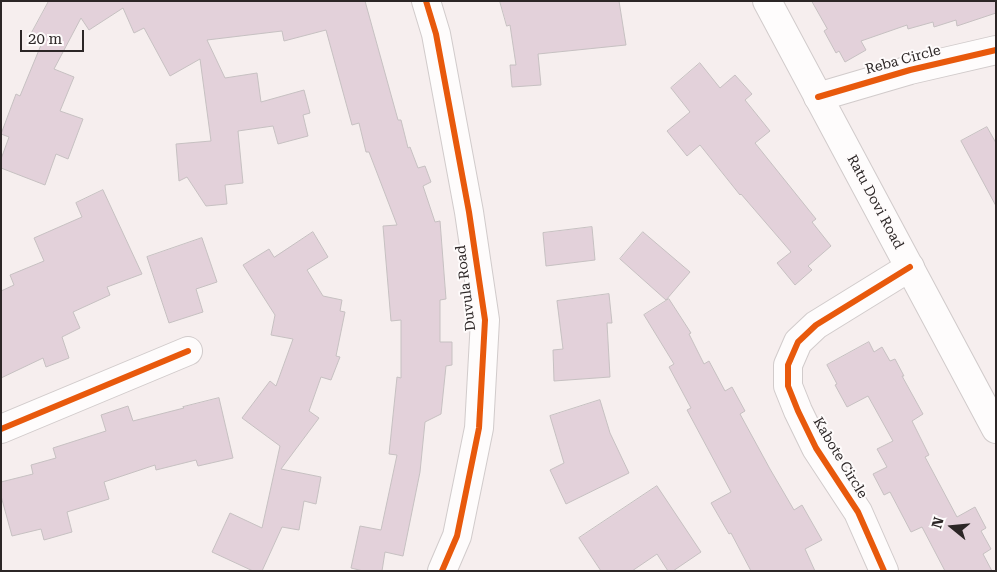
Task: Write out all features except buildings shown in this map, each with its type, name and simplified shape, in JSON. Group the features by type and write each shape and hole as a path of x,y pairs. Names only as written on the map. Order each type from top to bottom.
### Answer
{"street":[{"name":"Duvula Road","path":"426,1 436,34 469,212 485,320 479,428 457,536 442,571"},
{"name":"Ratu Dovi Road","path":"767,1 996,429"},
{"name":"Reba Circle","path":"818,97 910,70 996,50"},
{"name":"Kabote Circle","path":"884,571 858,512 816,448 798,411 788,386 788,365 798,342 816,325 910,267"},
{"path":"1,429 188,351"}],"cycle path":[{"path":"426,1 436,34 469,212 485,320 479,428 457,536 442,571"},
{"path":"818,97 910,70 996,50"},
{"path":"884,571 858,512 816,448 798,411 788,386 788,365 798,342 816,325 910,267"},
{"path":"1,429 188,351"}]}
